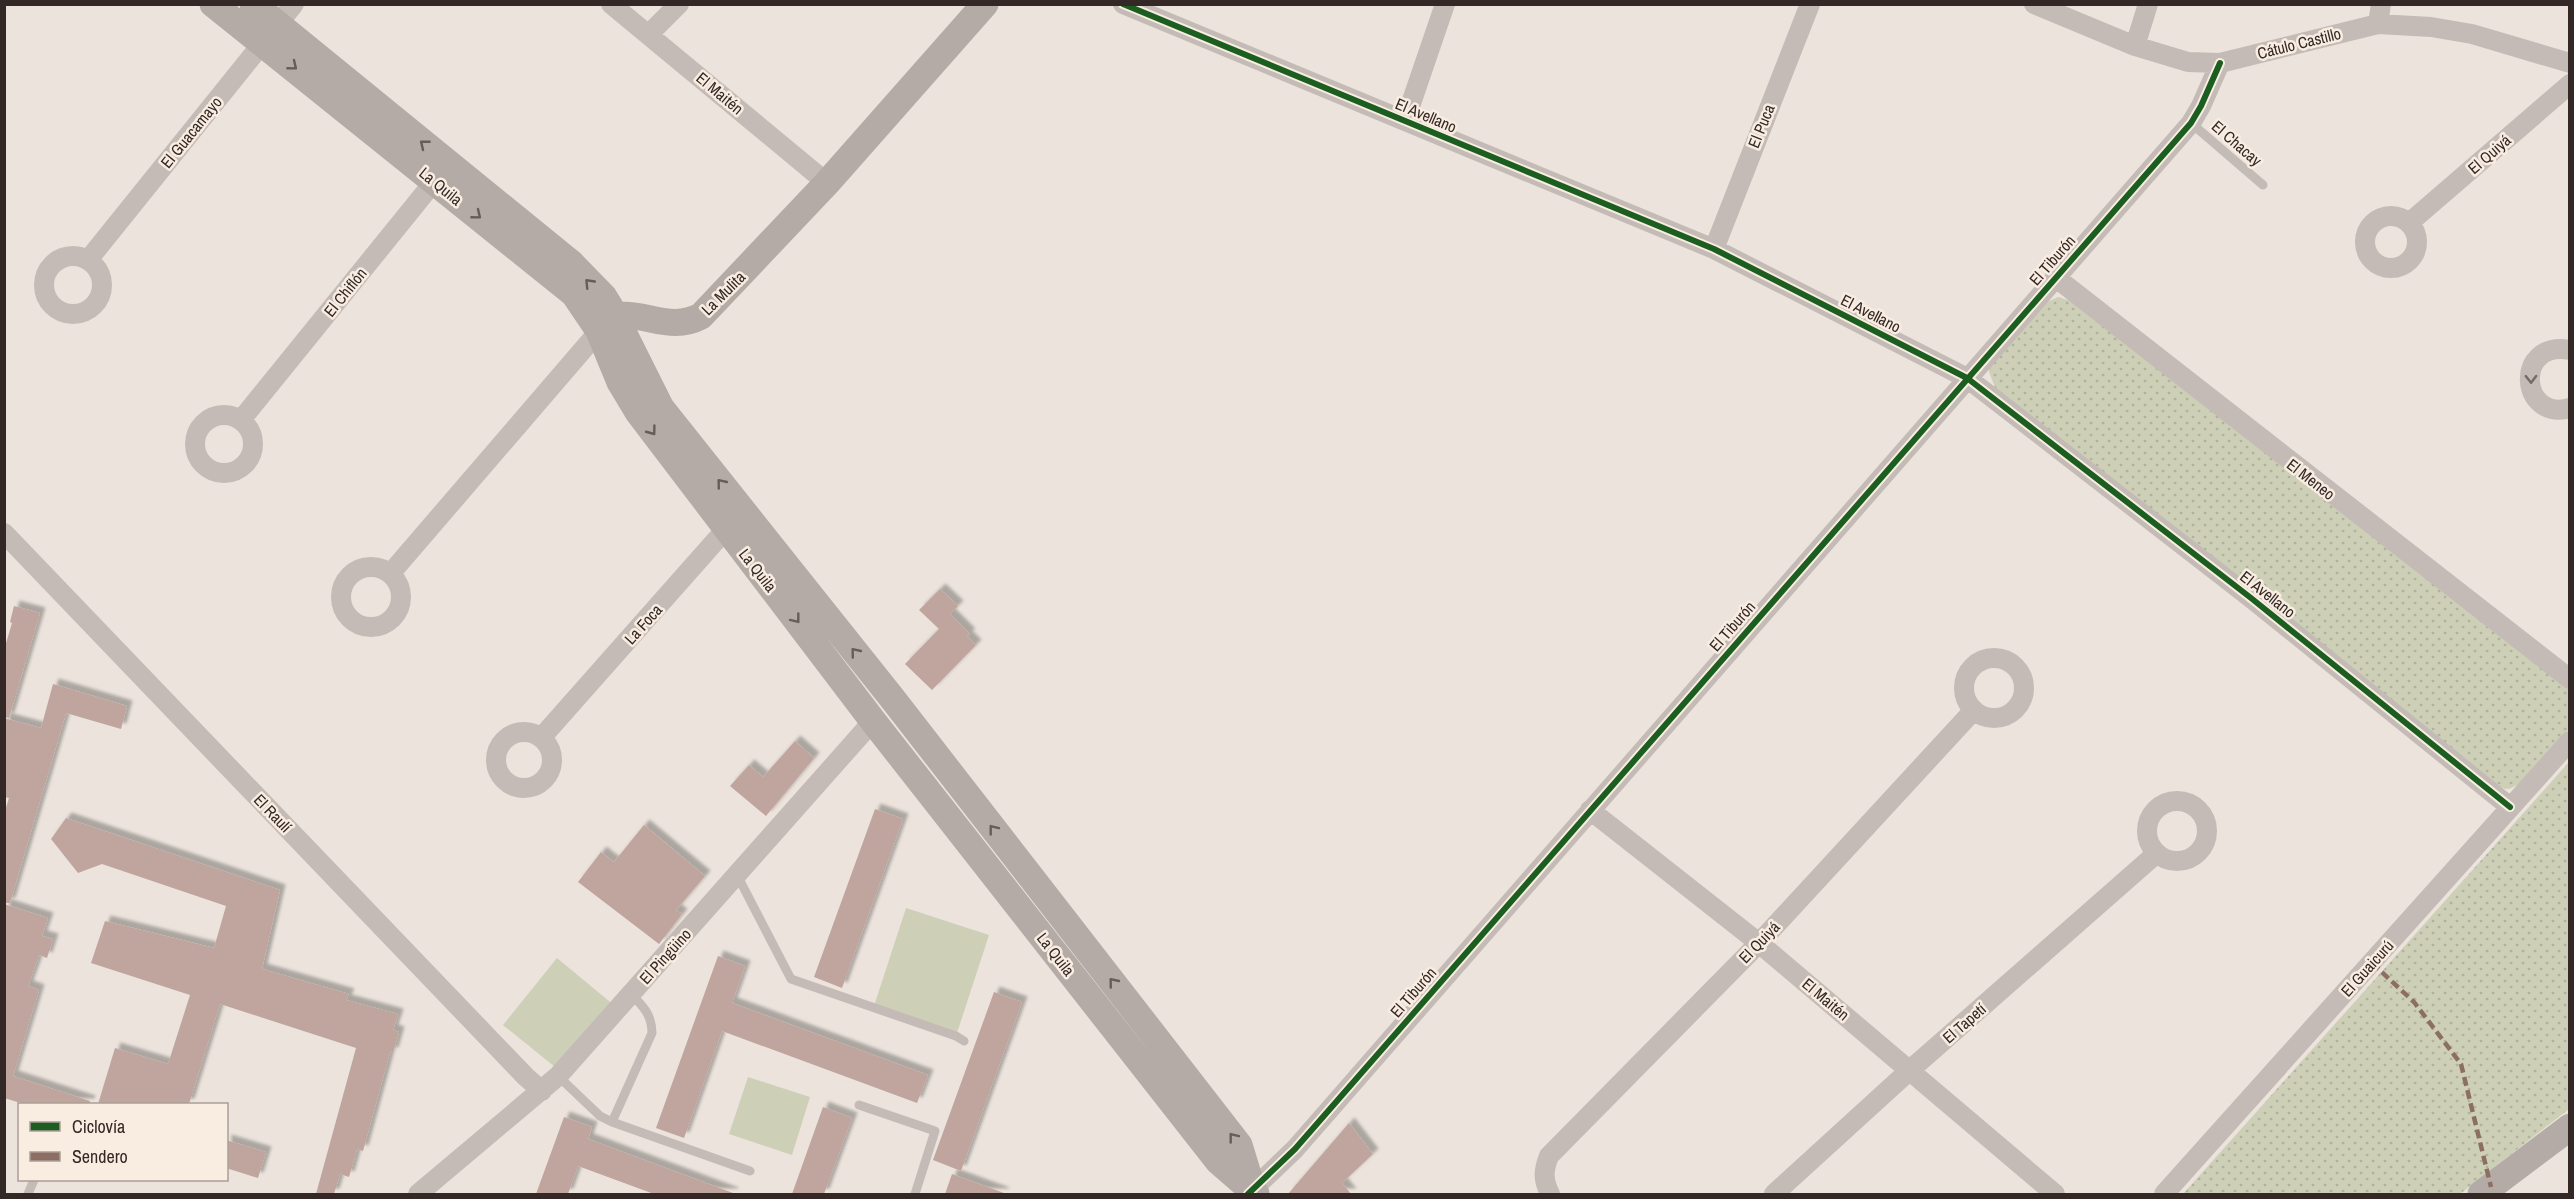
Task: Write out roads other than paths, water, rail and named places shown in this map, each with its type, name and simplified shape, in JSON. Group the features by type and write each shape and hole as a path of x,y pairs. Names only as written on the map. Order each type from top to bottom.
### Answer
{"main road":[{"name":"La Quila","path":"213,4 279,24"},
{"name":"La Quila","path":"253,4 279,24 607,325 627,396 892,698 1239,1145 1252,1193"},
{"name":"La Mulita","path":"607,325 629,315 675,324 689,323 701,316 827,183 985,4"},
{"name":"La Quila","path":"735,519 873,721 1218,1161 1252,1193"},
{"name":"El Pingüino","path":"873,721 892,698"},
{"path":"2481,1194 2570,1127"}],"street":[{"name":"El Maitén","path":"611,4 827,183"},
{"path":"649,34 679,4"},
{"name":"El Avellano","path":"1123,4 1714,249 1967,378 2251,598 2510,807"},
{"path":"1405,121 1445,4"},
{"name":"El Puca","path":"1714,249 1809,4"},
{"name":"Cátulo Castillo","path":"2034,4 2135,46 2188,62 2220,63 2380,14 2472,34 2570,63"},
{"path":"2135,46 2148,4"},
{"name":"El Guacamayo","path":"88,260 279,24"},
{"name":"El Tiburón","path":"1252,1193 1295,1149 2191,123 2220,63"},
{"name":"El Quiyá","path":"2409,223 2570,84"},
{"name":"El Chiflón","path":"241,420 442,172"},
{"name":"El Meneo","path":"2055,278 2570,679"},
{"path":"390,574 607,325"},
{"path":"2569,349 2559,348 2540,355 2533,363 2529,373 2529,383 2532,393 2547,407 2557,410 2570,408"},
{"name":"La Foca","path":"541,738 735,519"},
{"name":"El Raulí","path":"4,533 526,1077 542,1091"},
{"name":"El Quiyá","path":"1550,1194 1545,1184 1543,1171 1549,1156 1759,944 1974,710"},
{"name":"El Pingüino","path":"418,1194 558,1076 873,721"},
{"name":"El Guaicurú","path":"2164,1194 2570,741"},
{"name":"El Maitén","path":"1590,810 1759,944 1910,1070 2033,1188 2055,1194"},
{"name":"El Tapetí","path":"1773,1194 2157,853"}],"lane":[{"name":"El Chacay","path":"2191,123 2263,185"},
{"path":"737,875 791,979 956,1036 964,1041"},
{"path":"612,1122 652,1033 652,1024 647,1009 631,994"},
{"path":"558,1076 600,1116 612,1122 750,1171"},
{"path":"859,1105 935,1131 915,1194"}]}
